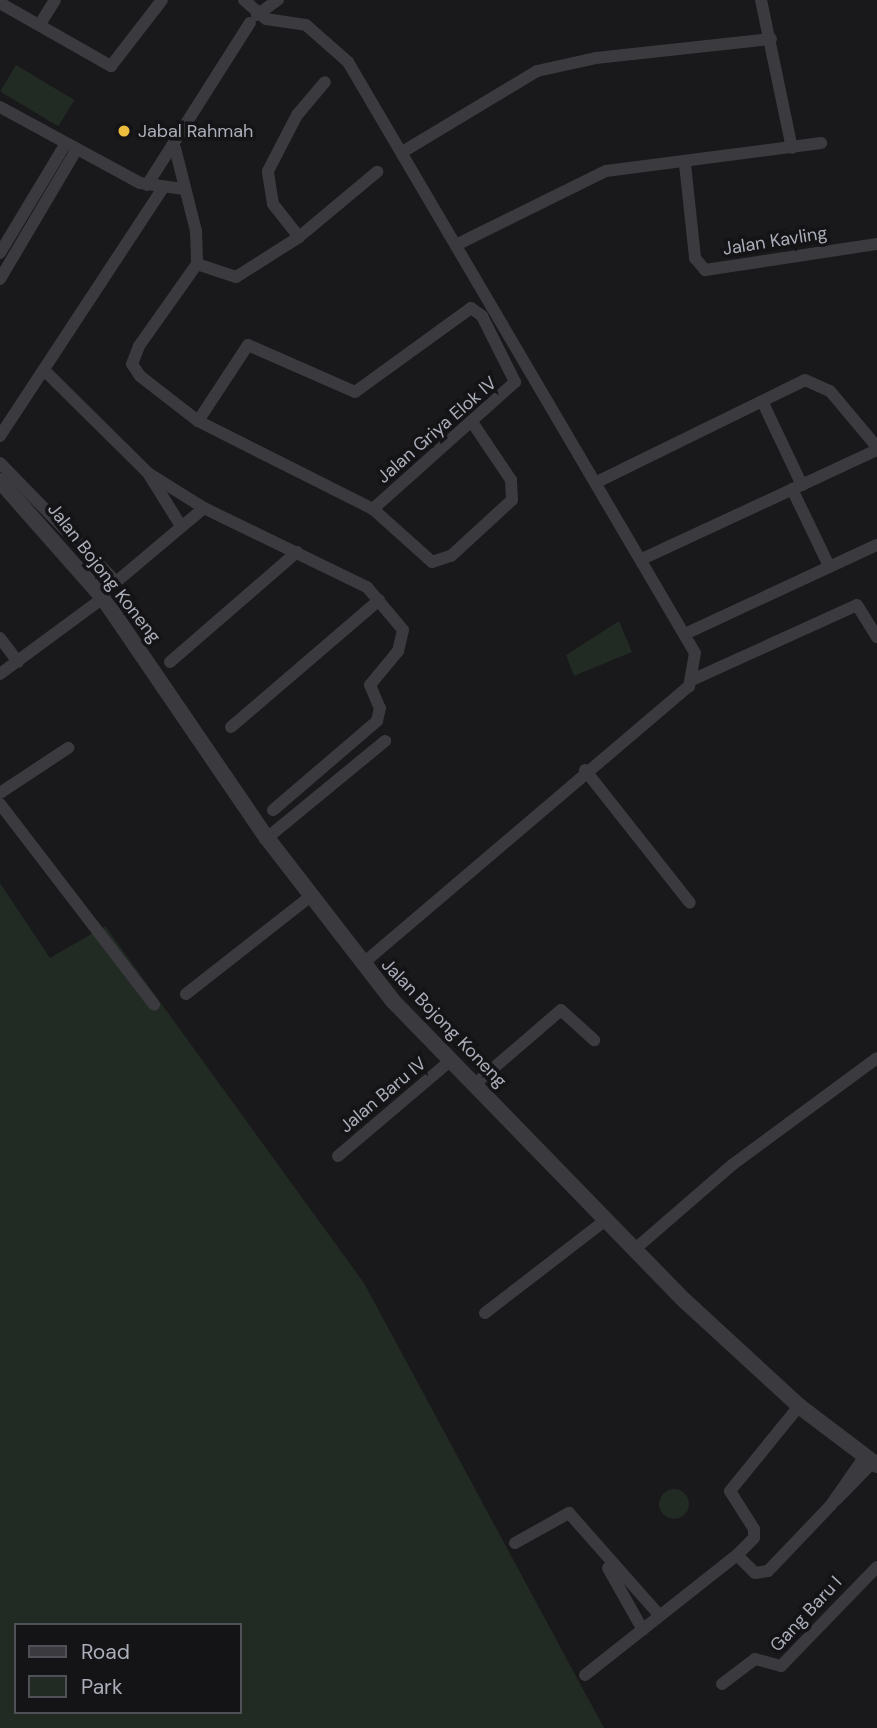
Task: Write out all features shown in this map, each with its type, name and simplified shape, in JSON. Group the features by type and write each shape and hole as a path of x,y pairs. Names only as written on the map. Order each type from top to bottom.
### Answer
{"street":[{"path":"40,24 55,0"},
{"path":"0,3 111,66 162,0"},
{"path":"244,0 253,19"},
{"path":"147,185 175,148 253,19 278,0"},
{"path":"761,0 792,148"},
{"path":"253,19 306,25 340,51 404,151 687,632 694,679"},
{"path":"404,151 527,74 596,58 771,39"},
{"path":"299,237 273,204 268,171 290,126 325,82"},
{"path":"0,107 147,185 183,190"},
{"path":"458,244 606,171 685,164 821,143"},
{"path":"0,253 71,146"},
{"path":"0,279 71,146"},
{"path":"175,148 183,190 196,231 197,264 132,364 198,421 373,509 416,554 432,562 451,556 512,500 511,480 472,422"},
{"name":"Jalan Kavling","path":"685,164 695,258 705,270 877,244"},
{"path":"197,264 236,277 299,237 377,172"},
{"path":"0,436 46,372 162,189"},
{"name":"Jalan Griya Elok IV","path":"198,421 248,345 355,392 464,308 482,316 515,382 373,509"},
{"path":"46,372 148,473 204,508 297,552 379,600 404,641 372,679 377,721 273,810"},
{"path":"599,481 763,403 805,380 815,382 877,448 642,559"},
{"path":"763,403 829,566"},
{"path":"0,463 116,582 204,508"},
{"path":"148,473 181,526"},
{"name":"Jalan Bojong Koneng","path":"0,481 103,598 267,838 362,964 450,1061 635,1249 800,1406 871,1461"},
{"path":"687,632 877,545"},
{"path":"170,662 297,552"},
{"path":"0,674 103,598"},
{"path":"231,727 379,600"},
{"path":"362,964 694,679 858,605 877,637"},
{"path":"0,638 18,662"},
{"path":"267,838 385,741"},
{"path":"0,793 68,748"},
{"path":"585,771 690,903"},
{"path":"0,804 154,1005"},
{"path":"186,994 311,896"},
{"path":"475,1084 561,1010 594,1040"},
{"path":"635,1249 732,1165 877,1058"},
{"name":"Jalan Baru IV","path":"338,1156 450,1061"},
{"path":"485,1313 607,1219"},
{"path":"585,1675 737,1555 754,1538 754,1529 730,1491 800,1406"},
{"path":"737,1555 763,1575 871,1461"},
{"path":"515,1543 569,1513 595,1546 660,1616"},
{"path":"595,1546 643,1630"},
{"name":"Gang Baru I","path":"722,1684 755,1659 781,1666 877,1567"}],"green space":[{"path":"16,65 74,100 58,127 0,92"},
{"path":"619,621 632,652 574,676 566,655"},
{"path":"0,883 50,958 105,926 364,1283 604,1728 0,1728"},
{"path":"674,1489 685,1493 689,1504 685,1515 674,1519 663,1515 659,1504 663,1493"}],"place":[{"name":"Jabal Rahmah","path":"124,131"}]}
